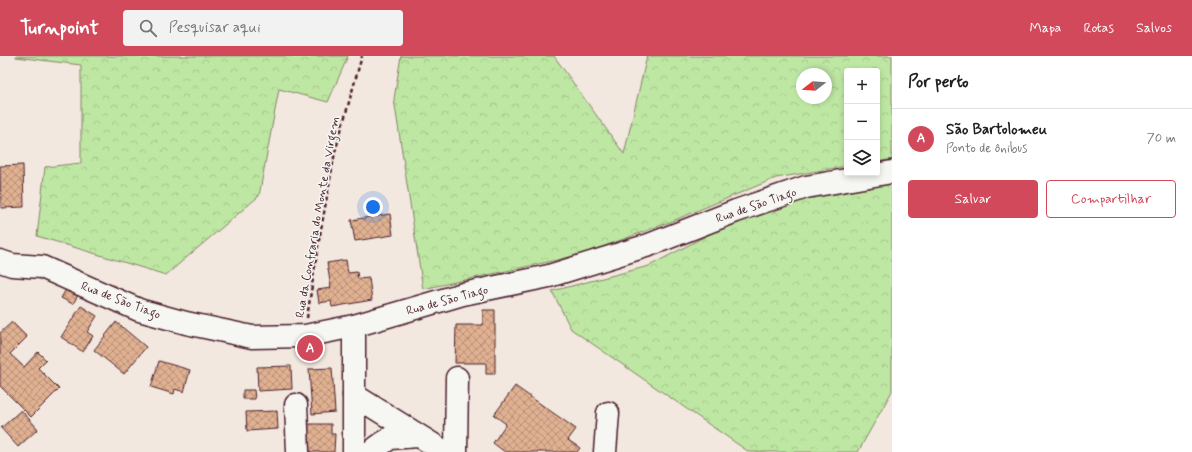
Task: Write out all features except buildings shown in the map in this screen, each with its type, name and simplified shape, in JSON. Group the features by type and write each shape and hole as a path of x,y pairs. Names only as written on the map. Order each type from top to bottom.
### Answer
{"street":[{"name":"Rua de São Tiago","path":"0,261 12,265 42,268 139,310 186,323 252,337 305,336 354,326 463,294 549,276 642,248 736,210 806,187 892,172"},
{"path":"354,326 354,452"},
{"path":"456,452 457,378"},
{"path":"354,395 445,452"},
{"path":"296,405 298,452"},
{"path":"605,452 608,413"},
{"path":"371,452 390,438 418,436"}],"path":[{"name":"Rua da Confraria do Monte da Virgem","path":"305,336 318,246 335,152 362,56"}],"green space":[{"path":"16,56 348,56 328,102 279,89 259,196 166,275 37,236 45,167 81,163 81,65"},
{"path":"401,56 554,56 624,154 647,56 892,56 892,159 880,161 880,68 844,68 844,167 776,178 670,222 580,255 423,289 394,99"},
{"path":"892,179 892,391 858,452 749,452 571,329 552,291 649,266 755,210"}],"place":[{"name":"São Bartolomeu","path":"310,348"}]}
